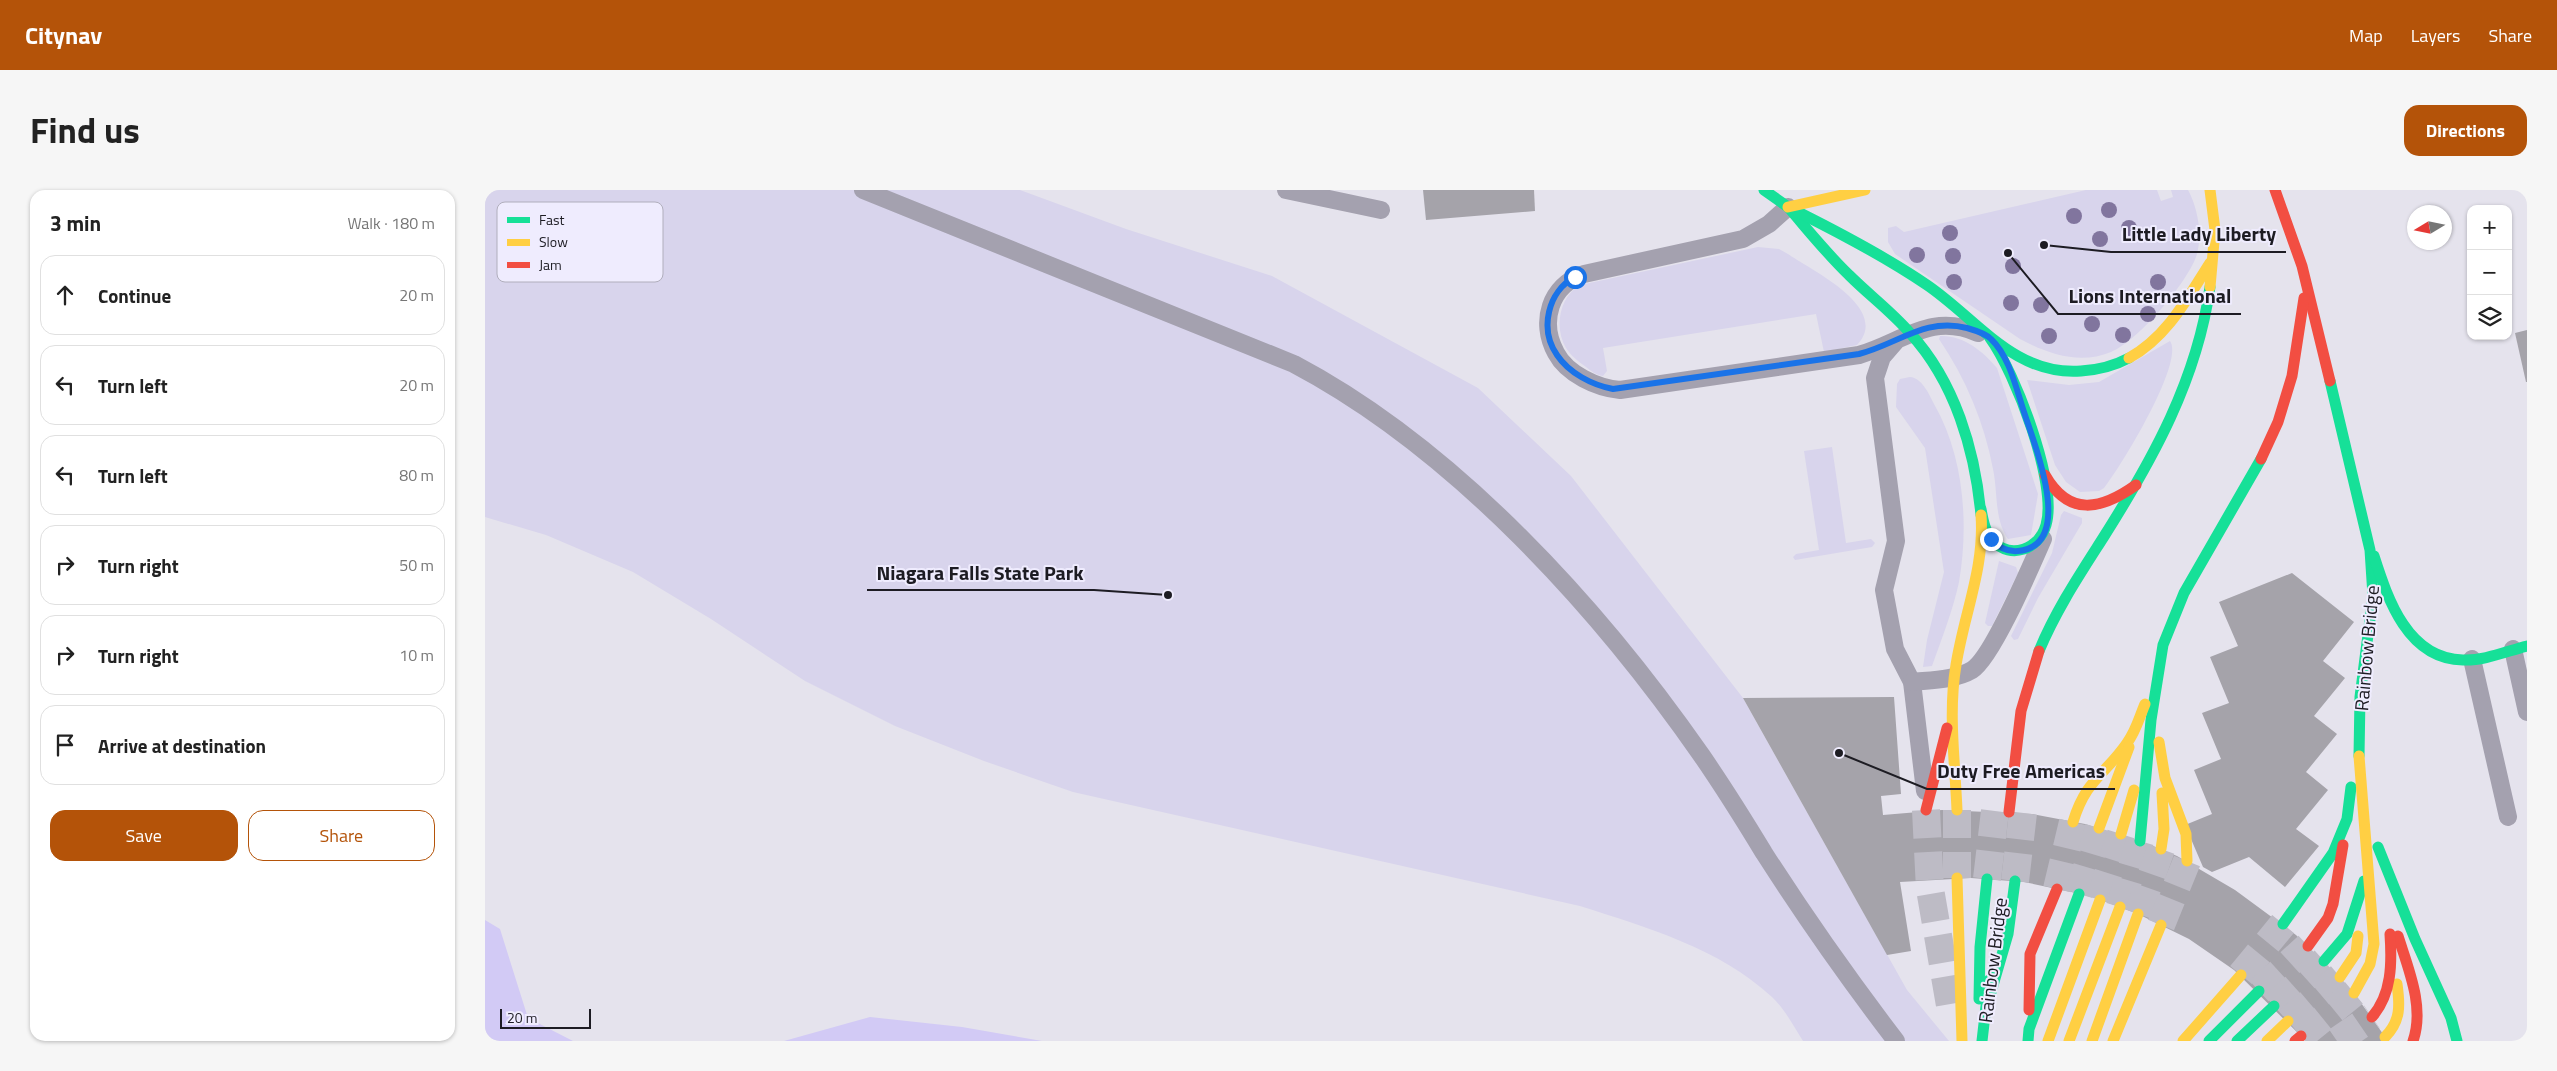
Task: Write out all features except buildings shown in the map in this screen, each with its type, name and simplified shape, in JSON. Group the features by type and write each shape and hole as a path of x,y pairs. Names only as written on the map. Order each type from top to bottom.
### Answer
{"main road":[{"path":"1764,190 1788,206 1865,244 1929,286 1990,338 2023,360 2042,368 2084,371 2109,366 2132,356 2154,340 2185,300 2215,255"},
{"path":"1788,206 1865,190"},
{"path":"2003,760 2038,652 2058,612 2136,485 2174,416 2192,374 2203,334 2215,255 2215,221 2210,190"},
{"name":"Rainbow Bridge","path":"2275,190 2302,266 2370,550 2373,596 2360,697 2359,737 2360,774 2374,944 2370,964 2354,994"},
{"path":"1788,206 1841,267 1885,306 1903,338 1939,376 1964,427 1978,480 1981,541 1976,581 1954,681 1957,810"},
{"path":"2140,841 2155,685 2166,636 2184,593 2258,465 2278,422 2292,376 2304,309 2302,266"},
{"path":"1990,338 2002,354 2045,475 2057,496 2065,501 2083,505 2113,500 2136,485"},
{"path":"1980,500 1987,531 1991,539 1999,547 2011,551 2024,550 2037,542 2045,533 2048,505 2045,475"},
{"path":"2365,526 2390,600 2414,638 2433,653 2443,657 2471,659 2520,648"},
{"path":"2099,828 2159,664"},
{"path":"1954,681 1965,753"},
{"path":"2009,812 2018,728 2027,685"},
{"path":"2155,685 2164,829 2161,849"},
{"path":"1931,804 1940,751 1953,700"},
{"path":"2018,728 2019,756 2024,788"},
{"path":"2073,822 2077,807 2087,785 2134,732"},
{"path":"2121,834 2150,734"},
{"path":"2308,946 2328,918 2333,904 2359,737"},
{"path":"2160,750 2168,788 2189,848 2187,861"},
{"path":"1931,804 1940,751"},
{"path":"2360,774 2378,847 2396,946 2401,1016 2397,1025 2385,1036"},
{"path":"2283,924 2333,853 2347,819"},
{"path":"2378,847 2415,939 2451,1018 2457,1041"},
{"path":"2339,977 2347,968 2355,953 2367,852"},
{"path":"1957,878 1962,1041"},
{"path":"1983,1012 1980,947 1987,878"},
{"path":"1983,1012 2008,934 2015,881"},
{"path":"2324,961 2339,946 2347,934 2363,885"},
{"path":"2028,1035 2030,954 2057,889"},
{"path":"2028,1035 2079,894"},
{"path":"2048,1041 2100,900"},
{"path":"1960,991 1970,903"},
{"path":"2069,1041 2120,907"},
{"path":"2092,1041 2138,914"},
{"path":"2113,1041 2161,925"},
{"name":"Rainbow Bridge","path":"1981,1041 1983,1012 1994,939"},
{"path":"2415,939 2443,974"},
{"path":"2396,946 2429,1010"},
{"path":"2372,1017 2385,1001 2396,946"},
{"path":"2396,946 2418,1014 2417,1032 2413,1041"},
{"path":"2183,1041 2241,975"},
{"path":"2209,1041 2259,991"},
{"path":"2237,1041 2274,1006"},
{"path":"2267,1041 2288,1021"}],"lane":[{"path":"863,190 1294,364 1350,396 1429,456 1564,582 1637,668 1720,782 1765,854 1865,1000 1897,1041"},
{"path":"1294,191 1381,210"},
{"path":"1788,206 1769,224 1743,239 1584,274 1567,281 1555,294 1550,304 1548,317 1549,330 1556,354 1564,363 1585,379 1605,388 1620,390 1859,354 1929,326 1948,325 1969,329 1990,338"},
{"path":"1903,338 1882,357 1875,378 1896,541 1884,590 1895,649 1912,682 1931,804"},
{"path":"1912,682 1954,681 1981,663 2028,573 2045,533"},
{"path":"2520,648 2527,712"},
{"path":"2471,659 2508,818"}],"shaded area":[{"path":"485,190 1020,190 1126,229 1272,276 1478,388 1571,476 1743,698 1907,990 1949,1041 1803,1041 1777,1002 1751,980 1706,952 1682,941 1631,923 1580,906 1073,792 984,761 895,726 805,681 711,619 633,572 546,535 485,517"},
{"path":"2086,190 2157,190 2161,201 2173,197 2171,190 2188,190 2197,214 2199,232 2196,257 2191,268 2172,296 2147,324 2122,346 2099,356 2076,358 2064,356 2020,339 1895,254 1888,242 1888,228 1896,226 1904,232"},
{"path":"1758,247 1779,249 1829,280 1857,304 1864,317 1865,331 1857,345 1824,352 1816,314 1603,348 1607,371 1603,376 1590,370 1570,354 1562,340 1560,322 1563,305 1567,297 1580,285"},
{"path":"1940,336 1957,338 1972,345 1997,368 2038,494 2031,535 2008,539 2000,523 1995,478 1985,434 1966,385 1939,339"},
{"path":"2170,341 2172,353 2160,391 2149,415 2123,460 2104,488 2099,491 2080,492 2066,482 2055,465 2027,380 2069,385 2099,382"},
{"path":"1910,377 1918,380 1925,387 1944,424 1958,468 1962,491 1964,537 1957,592 1932,666 1923,667 1927,640 1944,572 1925,448 1896,407 1897,384 1900,379"},
{"path":"1832,447 1846,543 1871,539 1875,543 1872,547 1795,560 1793,557 1796,554 1819,550 1804,451"},
{"path":"2064,511 2082,518 2082,523 2038,598 2018,639 2014,640 2011,636 2052,553 2061,515"},
{"path":"1999,561 2016,567 2018,573 1992,626 1988,626 1985,623"},
{"path":"485,920 500,929 528,1018 573,1041 485,1041"},
{"path":"870,1017 962,1027 1042,1041 784,1041"}],"tunnel":[{"path":"1926,810 1930,889 1952,1017"},
{"path":"1957,810 1957,878"},
{"path":"1987,879 1995,811"},
{"path":"2015,881 2023,813"},
{"path":"2057,889 2073,822"},
{"path":"2079,894 2099,828"},
{"path":"2100,900 2121,834"},
{"path":"2120,907 2140,841"},
{"path":"2138,914 2161,849"},
{"path":"2161,925 2187,861"},
{"path":"2241,975 2283,924"},
{"path":"2259,991 2308,946"},
{"path":"2274,1006 2324,961"},
{"path":"2288,1021 2340,977"},
{"path":"2301,1036 2354,993"},
{"path":"2337,1041 2372,1017"}],"traffic: fast":[{"path":"1764,190 1788,207"},
{"path":"1788,207 1841,267 1903,325 1926,352 1951,395 1960,418 1974,466 1981,515"},
{"path":"1798,212 1896,265 1927,285 1998,343 2016,355 2036,364 2057,370 2081,371 2105,367 2129,358"},
{"path":"2039,651 2077,579 2139,479 2170,418 2195,354 2204,321 2210,287"},
{"path":"1981,509 1988,534 2000,547 2008,550 2016,551 2031,546 2046,525 2048,507 2046,483 2032,429 2011,376 1990,338"},
{"path":"2330,381 2370,550 2373,596 2360,697 2359,756"},
{"path":"2140,841 2151,720 2163,645 2184,593 2261,459"},
{"path":"2374,556 2386,591 2403,624 2414,638 2428,650 2444,657 2471,660 2527,646"},
{"path":"2283,924 2333,853 2347,819 2351,787"},
{"path":"2378,847 2415,939 2451,1018 2457,1041"},
{"path":"1979,999 1980,947 1987,879"},
{"path":"1989,999 2008,934 2015,881"},
{"path":"2324,961 2347,934 2364,881"},
{"path":"2028,1041 2029,1029 2079,894"},
{"path":"1982,1041 1989,980"},
{"path":"2209,1041 2259,991"},
{"path":"2237,1041 2274,1006"}],"traffic: slow":[{"path":"1788,207 1865,190"},
{"path":"2210,190 2215,230 2210,287"},
{"path":"2129,358 2165,328 2210,263"},
{"path":"1957,810 1953,737 1954,683 1956,665 1977,572 1980,553 1981,515"},
{"path":"2073,822 2078,808 2090,787 2119,754 2130,738 2145,704"},
{"path":"2159,742 2165,778 2186,834 2187,861"},
{"path":"2099,828 2129,747"},
{"path":"2354,993 2370,964 2374,944 2359,756"},
{"path":"2121,834 2134,790"},
{"path":"2161,849 2164,829 2162,793"},
{"path":"1957,878 1962,1041"},
{"path":"2048,1041 2100,900"},
{"path":"2069,1041 2120,907"},
{"path":"2092,1041 2138,914"},
{"path":"2113,1041 2161,925"},
{"path":"2340,977 2356,953 2358,936"},
{"path":"2183,1041 2241,975"},
{"path":"2385,1037 2397,1019 2399,999 2397,984"},
{"path":"2267,1041 2288,1021"}],"traffic: jam":[{"path":"2275,190 2302,266 2330,381"},
{"path":"2261,459 2278,422 2292,376 2304,298"},
{"path":"2045,475 2054,489 2064,498 2086,505 2110,500 2136,485"},
{"path":"2009,812 2021,711 2039,651"},
{"path":"1926,810 1947,728"},
{"path":"2308,946 2328,918 2333,904 2343,845"},
{"path":"2029,1010 2030,954 2057,889"},
{"path":"2372,1017 2379,1008 2387,988 2391,956 2390,934"},
{"path":"2398,936 2414,988 2416,1001 2417,1015 2413,1041"},
{"path":"2295,1041 2301,1036"}],"place":[{"name":"Little Lady Liberty","path":"2044,245"},
{"name":"Lions International","path":"2008,253"},
{"name":"Niagara Falls State Park","path":"1168,595"},
{"name":"Duty Free Americas","path":"1839,753"}],"route":[{"path":"1575,277 1561,287 1550,304 1548,317 1551,342 1556,354 1564,363 1585,379 1605,388 1620,390 1859,354 1873,351 1929,326 1959,326 1990,338 2002,354 2013,382 2045,475 2048,505 2045,533 2031,546 2024,550 2005,550 1991,539"}]}
